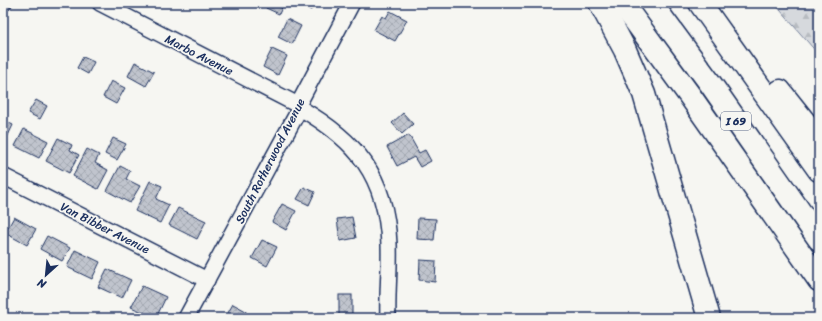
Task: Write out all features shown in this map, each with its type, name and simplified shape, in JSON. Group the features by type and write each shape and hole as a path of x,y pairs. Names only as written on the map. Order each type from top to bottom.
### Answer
{"highway":[{"path":"600,3 625,50 644,94 709,318"},
{"path":"622,3 690,96 819,280"},
{"name":"I 69","path":"651,3 710,83 819,239"},
{"path":"700,3 819,170"},
{"path":"704,3 752,57 819,140"}],"street":[{"name":"Marbo Avenue","path":"100,3 122,8 299,107 345,138 359,155 379,189 385,212 389,244 388,318"},
{"name":"South Rotherwood Avenue","path":"186,318 299,107 352,3"},
{"name":"Van Bibber Avenue","path":"3,176 207,280"}],"green space":[{"path":"774,3 819,3 819,55"}],"building":[{"path":"3,3 14,3 9,10 3,6"},
{"path":"268,3 284,3 279,14 266,8"},
{"path":"298,3 315,3 311,10"},
{"path":"390,11 407,20 395,41 374,30 382,16 386,18"},
{"path":"287,19 301,26 292,44 278,37"},
{"path":"272,49 287,56 278,75 263,67"},
{"path":"83,57 94,62 88,74 77,68"},
{"path":"135,62 154,72 146,86 128,76"},
{"path":"111,81 125,88 116,104 103,97"},
{"path":"36,100 47,106 40,119 28,113"},
{"path":"403,113 413,124 402,134 392,123"},
{"path":"3,120 13,125 4,144 3,143"},
{"path":"24,129 48,141 39,158 15,146"},
{"path":"409,135 419,153 425,150 431,161 420,167 414,157 397,166 387,147"},
{"path":"58,138 72,145 70,150 79,155 69,173 46,161"},
{"path":"113,138 126,144 117,160 105,154"},
{"path":"87,149 99,155 95,163 108,170 98,189 73,176"},
{"path":"120,166 130,171 126,179 140,186 130,203 107,191"},
{"path":"150,181 162,186 156,199 169,205 160,223 135,211"},
{"path":"304,187 315,192 309,205 297,199"},
{"path":"282,204 296,211 286,230 272,222"},
{"path":"178,208 206,221 197,239 169,225"},
{"path":"14,217 36,229 27,245 5,233"},
{"path":"352,217 356,238 340,241 337,219"},
{"path":"418,218 436,219 434,240 417,239"},
{"path":"47,236 70,248 62,261 40,249"},
{"path":"262,240 277,247 267,266 252,258"},
{"path":"75,250 100,262 92,279 67,267"},
{"path":"420,260 436,261 435,282 419,280"},
{"path":"107,269 131,280 122,298 98,287"},
{"path":"142,286 166,297 156,318 131,307"},
{"path":"339,295 352,295 352,318 339,318"},
{"path":"233,304 246,311 243,318 225,318"}]}
